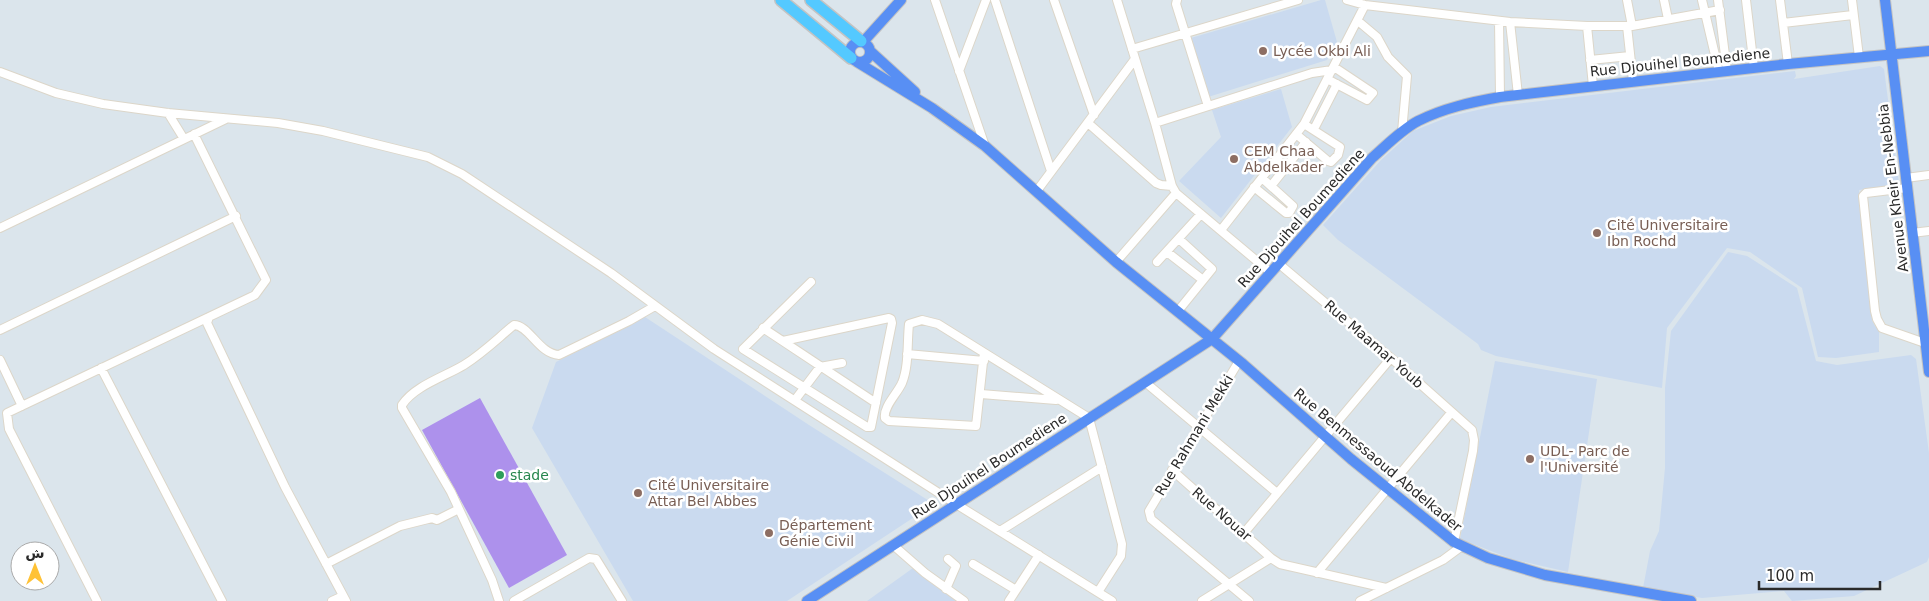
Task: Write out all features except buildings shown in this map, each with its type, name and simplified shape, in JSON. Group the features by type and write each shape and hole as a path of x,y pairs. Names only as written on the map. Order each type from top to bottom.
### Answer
{"highway":[{"path":"781,0 854,60"},
{"path":"811,0 866,45"}],"main road":[{"path":"854,60 866,60 866,45 875,30 901,0"},
{"name":"Avenue Kheir En-Nebbia","path":"1885,0 1912,233 1925,301 1929,372"},
{"path":"852,45 866,45 932,108 854,60 849,51 852,45"},
{"name":"Rue Djouihel Boumediene","path":"807,601 1212,339 1372,158 1402,132 1417,122 1440,112 1475,101 1500,97 1788,64 1929,51"},
{"name":"Rue Benmessaoud Abdelkader","path":"932,108 985,146 1116,262 1239,361 1388,489 1458,544 1488,558 1545,575 1691,601"}],"street":[{"path":"935,0 985,146"},
{"path":"959,71 986,0"},
{"path":"995,0 1051,171"},
{"path":"1054,0 1094,115"},
{"path":"1117,0 1174,190"},
{"path":"1177,0 1176,4 1208,106"},
{"path":"1132,49 1298,0"},
{"path":"1347,0 1365,5 1499,21 1587,26 1630,26 1720,10"},
{"path":"1627,0 1633,81"},
{"path":"1664,0 1668,19"},
{"path":"1702,0 1723,71"},
{"path":"1718,0 1723,71"},
{"path":"1746,0 1754,68"},
{"path":"1780,0 1788,64"},
{"path":"1852,0 1859,57"},
{"path":"1221,230 1304,124 1365,5"},
{"path":"1783,23 1854,15"},
{"path":"1358,21 1377,38 1388,57 1407,76 1402,132"},
{"path":"1499,21 1500,97"},
{"path":"1510,22 1518,95"},
{"path":"1587,26 1593,86"},
{"path":"1590,60 1630,56"},
{"path":"1036,192 1136,59"},
{"path":"1155,123 1312,73 1333,69 1373,93 1367,100 1328,79"},
{"path":"0,72 56,93 78,99 168,113 278,123 323,131 437,160 462,174 611,273 714,349 1112,601"},
{"path":"1314,129 1337,84"},
{"path":"168,113 184,139"},
{"path":"0,228 228,118"},
{"path":"1088,123 1156,183 1174,190 1270,272"},
{"path":"1296,134 1328,161 1331,162 1338,155 1340,147 1304,124"},
{"path":"97,601 9,428 7,413 255,294 266,280 194,134"},
{"path":"1271,186 1306,142"},
{"path":"1927,348 1882,328 1876,319 1863,196 1866,193 1929,176"},
{"path":"1254,187 1286,213 1289,213 1293,207 1262,178"},
{"path":"1116,262 1174,190"},
{"path":"1157,262 1201,214"},
{"path":"0,330 236,216"},
{"path":"1912,233 1929,231"},
{"path":"1178,312 1212,267 1179,239"},
{"path":"1167,252 1203,280"},
{"name":"Rue Maamar Youb","path":"1278,263 1468,426 1473,434 1473,451 1458,544"},
{"path":"783,341 890,318 892,323 872,425 868,427 805,389 743,348 811,282"},
{"path":"499,601 492,580 451,492 402,408 404,402 418,390 463,366 485,351 514,325 522,327 543,349 554,355 559,355 629,321 655,306"},
{"path":"209,317 207,323 285,488 344,598 332,601"},
{"path":"984,357 978,424 975,427 887,420 885,418 884,413 898,393 904,378 909,324 922,320 938,324 984,357 1089,418 1122,550 1119,559 1098,592"},
{"path":"763,328 876,403"},
{"path":"906,354 984,357"},
{"path":"1244,533 1391,358"},
{"path":"0,360 22,406"},
{"name":"Rue Rahmani Mekki","path":"1229,584 1152,520 1149,508 1239,361"},
{"path":"795,400 820,367 842,363"},
{"path":"101,368 222,601"},
{"path":"1145,382 1277,493"},
{"path":"981,394 1059,400"},
{"path":"1318,573 1452,413"},
{"path":"1000,531 1102,467"},
{"name":"Rue Nouar","path":"1172,470 1271,558"},
{"path":"326,564 400,526 432,518 436,520 459,509"},
{"path":"1360,601 1426,569 1451,554 1458,544"},
{"path":"893,545 925,573 964,601"},
{"path":"1009,601 1039,555"},
{"path":"514,601 589,558 596,559 622,601"},
{"path":"1202,601 1271,558 1280,564 1386,588"},
{"path":"946,589 956,566 948,559"},
{"path":"974,564 1016,590"},
{"path":"1229,584 1249,601"}],"shaded area":[{"name":"Lycée Okbi Ali","path":"1325,0 1337,42 1327,60 1208,97 1191,38"},
{"name":"Cité Universitaire Ibn Rochd","path":"1880,66 1884,69 1899,184 1859,190 1872,320 1875,326 1879,328 1879,352 1836,358 1818,357 1802,288 1750,252 1727,248 1667,328 1662,388 1496,356 1481,350 1478,344 1338,240 1323,225 1381,160 1413,131 1451,116 1491,107 1795,71 1796,76 1794,79"},
{"name":"CEM Chaa Abdelkader","path":"1281,89 1292,127 1221,218 1179,181 1221,137 1212,110"},
{"path":"1728,252 1747,256 1797,288 1816,361 1837,365 1911,355 1916,359 1929,453 1929,557 1927,562 1854,596 1792,601 1784,591 1702,598 1643,588 1650,551 1659,531 1665,468 1665,388 1671,331"},
{"path":"645,317 809,425 934,504 787,601 633,601 532,428 556,362"},
{"name":"UDL- Parc de l'Université","path":"1495,361 1597,379 1568,572 1512,559 1460,539"},
{"path":"480,398 567,555 509,588 422,430"},
{"path":"913,568 959,601 867,601"}],"place":[{"name":"Lycée Okbi Ali","path":"1263,51"},
{"name":"CEM Chaa Abdelkader","path":"1234,159"},
{"name":"Cité Universitaire Ibn Rochd","path":"1597,233"},
{"name":"UDL- Parc de l'Université","path":"1530,459"},
{"name":"stade","path":"500,475"},
{"name":"Cité Universitaire Attar Bel Abbes","path":"638,493"},
{"name":"Département Génie Civil","path":"769,533"}]}
